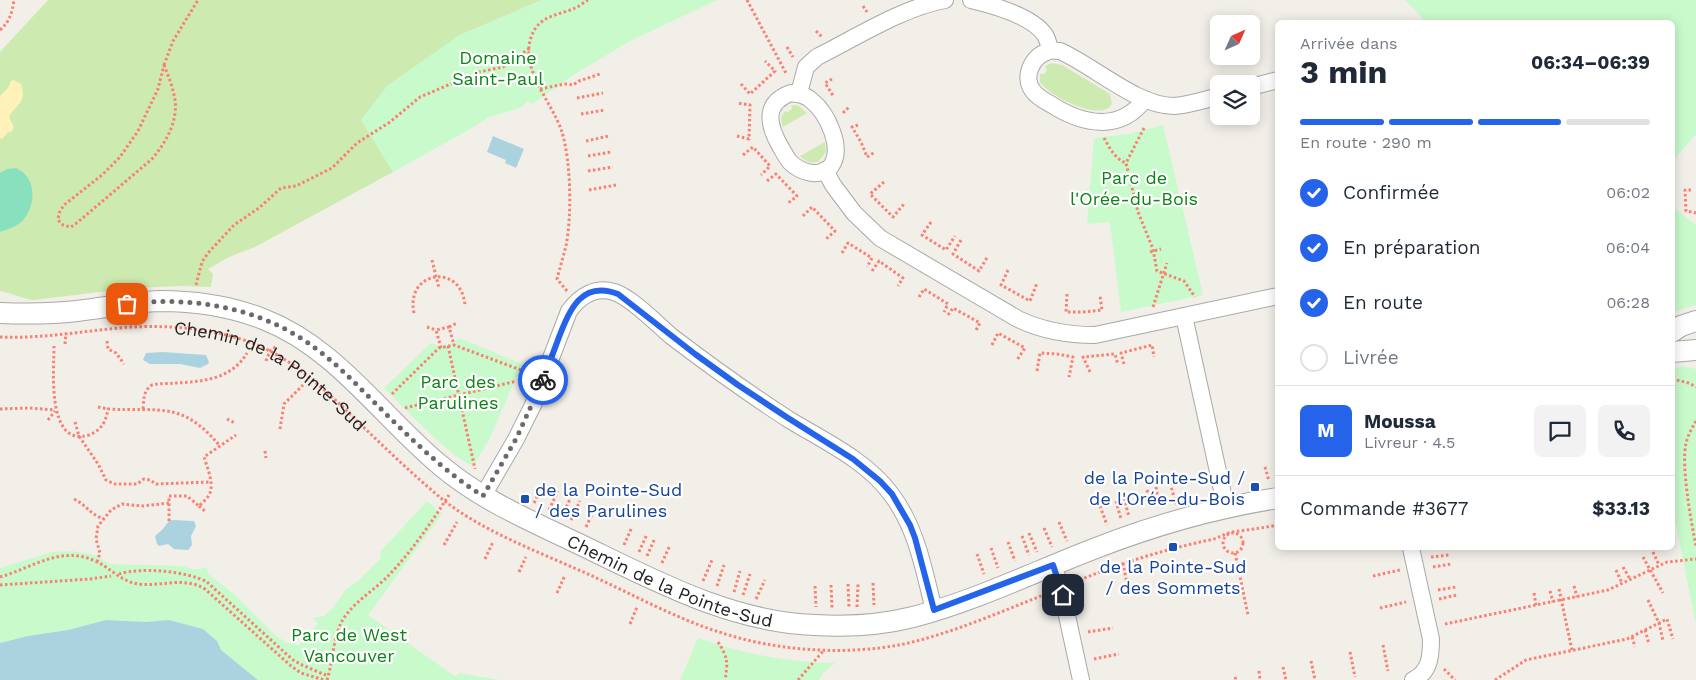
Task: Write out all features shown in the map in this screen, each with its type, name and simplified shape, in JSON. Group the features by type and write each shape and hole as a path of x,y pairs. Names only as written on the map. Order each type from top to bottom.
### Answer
{"street":[{"path":"795,87 816,104 835,136 835,156 830,166 816,173 794,166 788,159 771,128 770,114 778,101 791,93 806,67 817,57 906,12 933,2 945,0"},
{"path":"971,0 995,7 1033,24 1047,38 1050,50"},
{"path":"1145,99 1132,114 1107,122 1084,120 1057,108 1033,92 1029,84 1028,75 1030,67 1043,54 1050,50 1060,51 1145,99 1159,104 1185,105 1210,98"},
{"path":"1260,85 1275,81"},
{"path":"825,170 854,213 880,238 1031,326 1065,334 1095,335 1275,297"},
{"path":"483,496 530,411 569,311 586,294 602,290 613,292 628,300 695,354 738,385 853,459 880,481 892,494 910,525 934,610"},
{"name":"Chemin de la Pointe-Sud","path":"0,313 45,314 138,303 181,302 224,307 265,319 285,329 323,354 355,382 431,457 483,496 514,513 640,573 710,604 751,616 785,623 846,626 902,619 934,610 1053,556 1168,522 1226,508 1273,491"},
{"path":"1184,316 1226,508"},
{"path":"1675,330 1696,320"},
{"path":"1675,352 1696,350"},
{"path":"1411,550 1431,639 1428,665 1423,673 1413,680"},
{"path":"1053,556 1081,680"}],"path":[{"path":"0,30 11,16 14,0"},
{"path":"164,64 174,91 176,108 169,135 162,147 152,159 78,222 71,227 63,225 58,220 59,213 64,205 102,175 120,157 138,131 158,89 164,64 173,41 198,0"},
{"path":"566,290 557,279 566,245 568,225 570,202 568,164 560,125 540,89 532,69 530,48 535,30 540,23 566,10 575,8 588,0"},
{"path":"748,0 795,87"},
{"path":"195,289 202,262 208,253 234,226 259,208 281,188 296,186 332,168 357,143 390,122 420,97 478,72 503,67 530,48"},
{"path":"741,84 750,94 769,77 775,71 765,61"},
{"path":"540,89 565,84 572,85 600,74"},
{"path":"832,78 825,83 844,112 850,107"},
{"path":"577,98 603,93"},
{"path":"737,103 750,104 750,119 749,139 737,136"},
{"path":"581,114 605,110"},
{"path":"858,125 852,127 862,142 867,158 875,152"},
{"path":"1144,128 1126,162 1138,212 1157,271 1184,281 1196,298"},
{"path":"1102,135 1114,154 1121,161 1126,162"},
{"path":"586,141 609,136"},
{"path":"743,155 753,148 770,166 761,175"},
{"path":"588,156 611,152"},
{"path":"588,171 613,167"},
{"path":"767,181 776,174 797,196 787,204"},
{"path":"884,182 870,194 892,217 904,204"},
{"path":"589,190 616,185"},
{"path":"1691,190 1685,190 1685,208 1686,211 1696,213"},
{"path":"803,216 812,207 824,218 835,231 826,239"},
{"path":"931,222 922,235 946,250 955,236"},
{"path":"961,240 953,254 979,271 988,256"},
{"path":"842,253 848,243 872,258 867,268"},
{"path":"1152,252 1161,249"},
{"path":"432,260 439,288"},
{"path":"872,271 879,261 903,278 898,286"},
{"path":"1153,308 1167,263"},
{"path":"1008,270 1000,285 1030,301 1037,283"},
{"path":"414,313 413,297 416,290 426,280 436,276 452,280 459,286 463,293 465,305"},
{"path":"919,297 924,289 948,304 944,312"},
{"path":"1068,294 1066,312 1102,310 1100,296"},
{"path":"948,315 953,308 980,323 975,332"},
{"path":"427,327 436,330 449,327 457,322"},
{"path":"65,344 66,325"},
{"name":"Chemin de la Pointe-Sud","path":"0,336 25,337 132,327 177,327 228,336 270,351 316,381 426,486"},
{"path":"449,327 454,345"},
{"path":"436,330 441,348"},
{"path":"992,345 998,334 1025,348 1018,360"},
{"path":"266,362 270,351 276,347 280,340"},
{"path":"107,341 108,349 116,353 124,364"},
{"path":"389,396 439,348 448,346 454,345 521,370"},
{"path":"1124,364 1121,353 1152,345 1154,357"},
{"path":"54,346 55,410 63,426 69,432 79,436 94,433 105,422 108,409"},
{"path":"448,346 476,469"},
{"path":"143,409 144,396 152,385 204,381 214,378 234,368 247,353"},
{"path":"1037,371 1040,353 1073,357 1069,377"},
{"path":"1090,372 1084,357 1115,354 1118,365"},
{"path":"1675,380 1696,387"},
{"path":"402,408 517,381"},
{"path":"280,429 284,404 303,385"},
{"path":"98,407 168,411 187,416 204,428 220,446"},
{"path":"0,409 29,408 55,410"},
{"path":"48,420 55,410"},
{"path":"228,419 235,423"},
{"path":"1696,421 1690,432 1685,453 1689,502 1696,546"},
{"path":"75,422 79,436 98,464 103,476 109,482 115,484 137,484 144,479 156,484 210,482"},
{"path":"199,506 210,492 210,482 204,457 236,435"},
{"path":"265,451 266,458"},
{"path":"1265,467 1273,491"},
{"path":"1170,483 1176,504"},
{"path":"534,503 543,485"},
{"path":"1156,487 1159,508"},
{"path":"1147,490 1153,510"},
{"path":"549,510 558,491"},
{"path":"169,521 169,496 187,496 206,512"},
{"path":"562,516 571,497"},
{"path":"1124,498 1129,517"},
{"path":"74,499 92,514 103,519"},
{"path":"1116,500 1122,519"},
{"path":"326,679 342,621 354,607 390,575 445,501"},
{"path":"571,520 580,501"},
{"path":"97,562 100,553 96,534 98,526 111,510 122,504 143,506 169,503"},
{"path":"1100,506 1107,524"},
{"path":"586,527 595,508"},
{"path":"444,545 457,522"},
{"path":"1059,522 1067,541"},
{"path":"1080,580 1161,551 1218,538 1232,532 1275,526"},
{"path":"624,545 632,527"},
{"path":"1044,528 1053,556"},
{"path":"1232,532 1239,534 1243,540 1241,550 1235,553 1225,550 1223,544 1224,538 1232,532"},
{"path":"1029,533 1037,552"},
{"path":"639,552 647,534"},
{"path":"1022,536 1029,556"},
{"path":"647,556 655,538"},
{"path":"485,559 493,542"},
{"path":"1008,542 1015,561"},
{"path":"662,563 670,545"},
{"path":"991,548 998,568"},
{"path":"1653,552 1659,565"},
{"path":"1235,553 1248,615"},
{"path":"977,554 984,574"},
{"path":"1431,557 1449,555"},
{"path":"0,577 46,559 59,556 88,558 120,578 138,584 154,585 187,582 196,584 205,589 291,666 302,673 326,679"},
{"path":"519,572 526,557"},
{"path":"1643,557 1663,593"},
{"path":"1445,624 1608,590 1659,565 1668,562 1696,559"},
{"path":"703,580 712,560"},
{"path":"1124,563 1128,584"},
{"path":"1433,567 1451,564"},
{"path":"717,586 724,565"},
{"path":"1623,567 1630,579"},
{"path":"119,574 141,569 198,577 207,582 293,660 326,679"},
{"path":"1373,576 1400,570"},
{"path":"1616,570 1622,583"},
{"path":"733,593 740,571"},
{"path":"742,596 750,574"},
{"path":"557,594 566,575"},
{"path":"0,586 111,576"},
{"path":"756,599 765,580"},
{"path":"873,583 874,605"},
{"path":"848,584 849,608"},
{"path":"857,607 858,584"},
{"path":"832,585 832,608"},
{"path":"816,586 816,608"},
{"path":"1574,586 1576,597"},
{"path":"1438,590 1456,587"},
{"path":"1559,589 1572,650"},
{"path":"1550,590 1553,602"},
{"path":"1534,594 1536,605"},
{"path":"1439,599 1457,596"},
{"path":"860,649 890,646 919,640 971,623 1038,597"},
{"path":"1648,600 1659,623 1663,641"},
{"path":"1380,608 1407,602"},
{"path":"630,624 637,607"},
{"path":"1495,680 1526,660 1628,639 1666,619 1674,639"},
{"path":"1088,632 1113,628"},
{"path":"1645,630 1649,644"},
{"path":"1632,637 1635,647"},
{"path":"718,642 728,664 725,680"},
{"path":"1383,645 1388,671"},
{"path":"798,680 824,650"},
{"path":"1350,652 1355,677"},
{"path":"1094,659 1119,654"},
{"path":"1312,660 1315,680"},
{"path":"1282,667 1286,680"},
{"path":"1444,670 1455,680"},
{"path":"1259,672 1260,680"}],"green space":[{"path":"48,0 542,0 458,36 362,120 393,172 255,247 229,257 208,269 213,274 211,287 132,288 34,300 0,291 0,52"},
{"name":"Domaine Saint-Paul","path":"542,0 717,0 630,41 575,74 532,104 528,101 520,108 489,117 393,172 361,120 387,86 458,36"},
{"path":"1405,0 1696,0 1696,134 1675,159 1675,20 1424,20"},
{"path":"1052,63 1062,65 1110,94 1112,104 1106,109 1097,111 1087,109 1064,100 1045,88 1040,82 1040,74 1044,74 1047,70 1045,66"},
{"path":"791,106 799,106 807,113 783,127 782,115 785,111 787,112 792,109"},
{"name":"Parc de l'Orée-du-Bois","path":"1163,125 1203,295 1121,312 1110,222 1087,224 1094,138 1128,134"},
{"path":"825,142 826,152 818,162 808,162 800,156"},
{"path":"16,168 23,172 31,184 31,206 19,224 0,232 0,173 7,169"},
{"path":"1675,208 1696,225 1696,305 1675,311"},
{"name":"Parc des Parulines","path":"459,338 522,364 489,440 474,465 466,463 443,445 384,388 431,343 446,345 453,343"},
{"path":"1682,366 1696,369 1696,624 1675,520 1675,369"},
{"name":"Parc de West Vancouver","path":"427,501 442,514 368,615 456,677 459,673 500,680 258,680 221,650 217,641 203,629 169,620 146,622 106,620 68,630 28,636 0,643 0,568 52,552 71,551 92,554 111,564 184,566 195,570 207,567 208,574 235,595 275,635 287,643 299,645 318,624 313,618 324,616 333,608 345,590 359,580 381,558 380,552"},
{"path":"698,638 732,649 765,656 835,663 824,672 819,680 680,680"}],"sand":[{"path":"13,80 21,84 23,95 9,117 14,127 13,130 8,132 2,139 0,138 0,96"}],"water":[{"path":"493,136 524,149 516,168 505,163 506,160 487,152"},
{"path":"163,352 206,355 209,362 200,368 180,364 150,364 143,360 146,353"},
{"path":"169,521 194,521 196,526 191,536 192,545 188,550 174,549 168,544 159,546 157,544 155,536"},
{"path":"106,620 146,622 169,620 203,629 217,641 221,650 258,680 0,680 0,643 28,636 68,630"}],"way so far":[{"path":"127,304 158,301 201,303 245,312 285,329 316,348 355,382 422,450 483,496 516,439 543,380"}],"place":[{"name":"de la Pointe-Sud / de l'Orée-du-Bois","path":"1255,487"},
{"name":"de la Pointe-Sud / des Parulines","path":"525,499"},
{"name":"de la Pointe-Sud / des Sommets","path":"1173,547"}],"route":[{"path":"543,380 566,317 577,301 586,294 602,290 621,295 695,354 738,385 853,459 880,481 892,494 910,525 934,610 1053,565 1063,595"}]}
